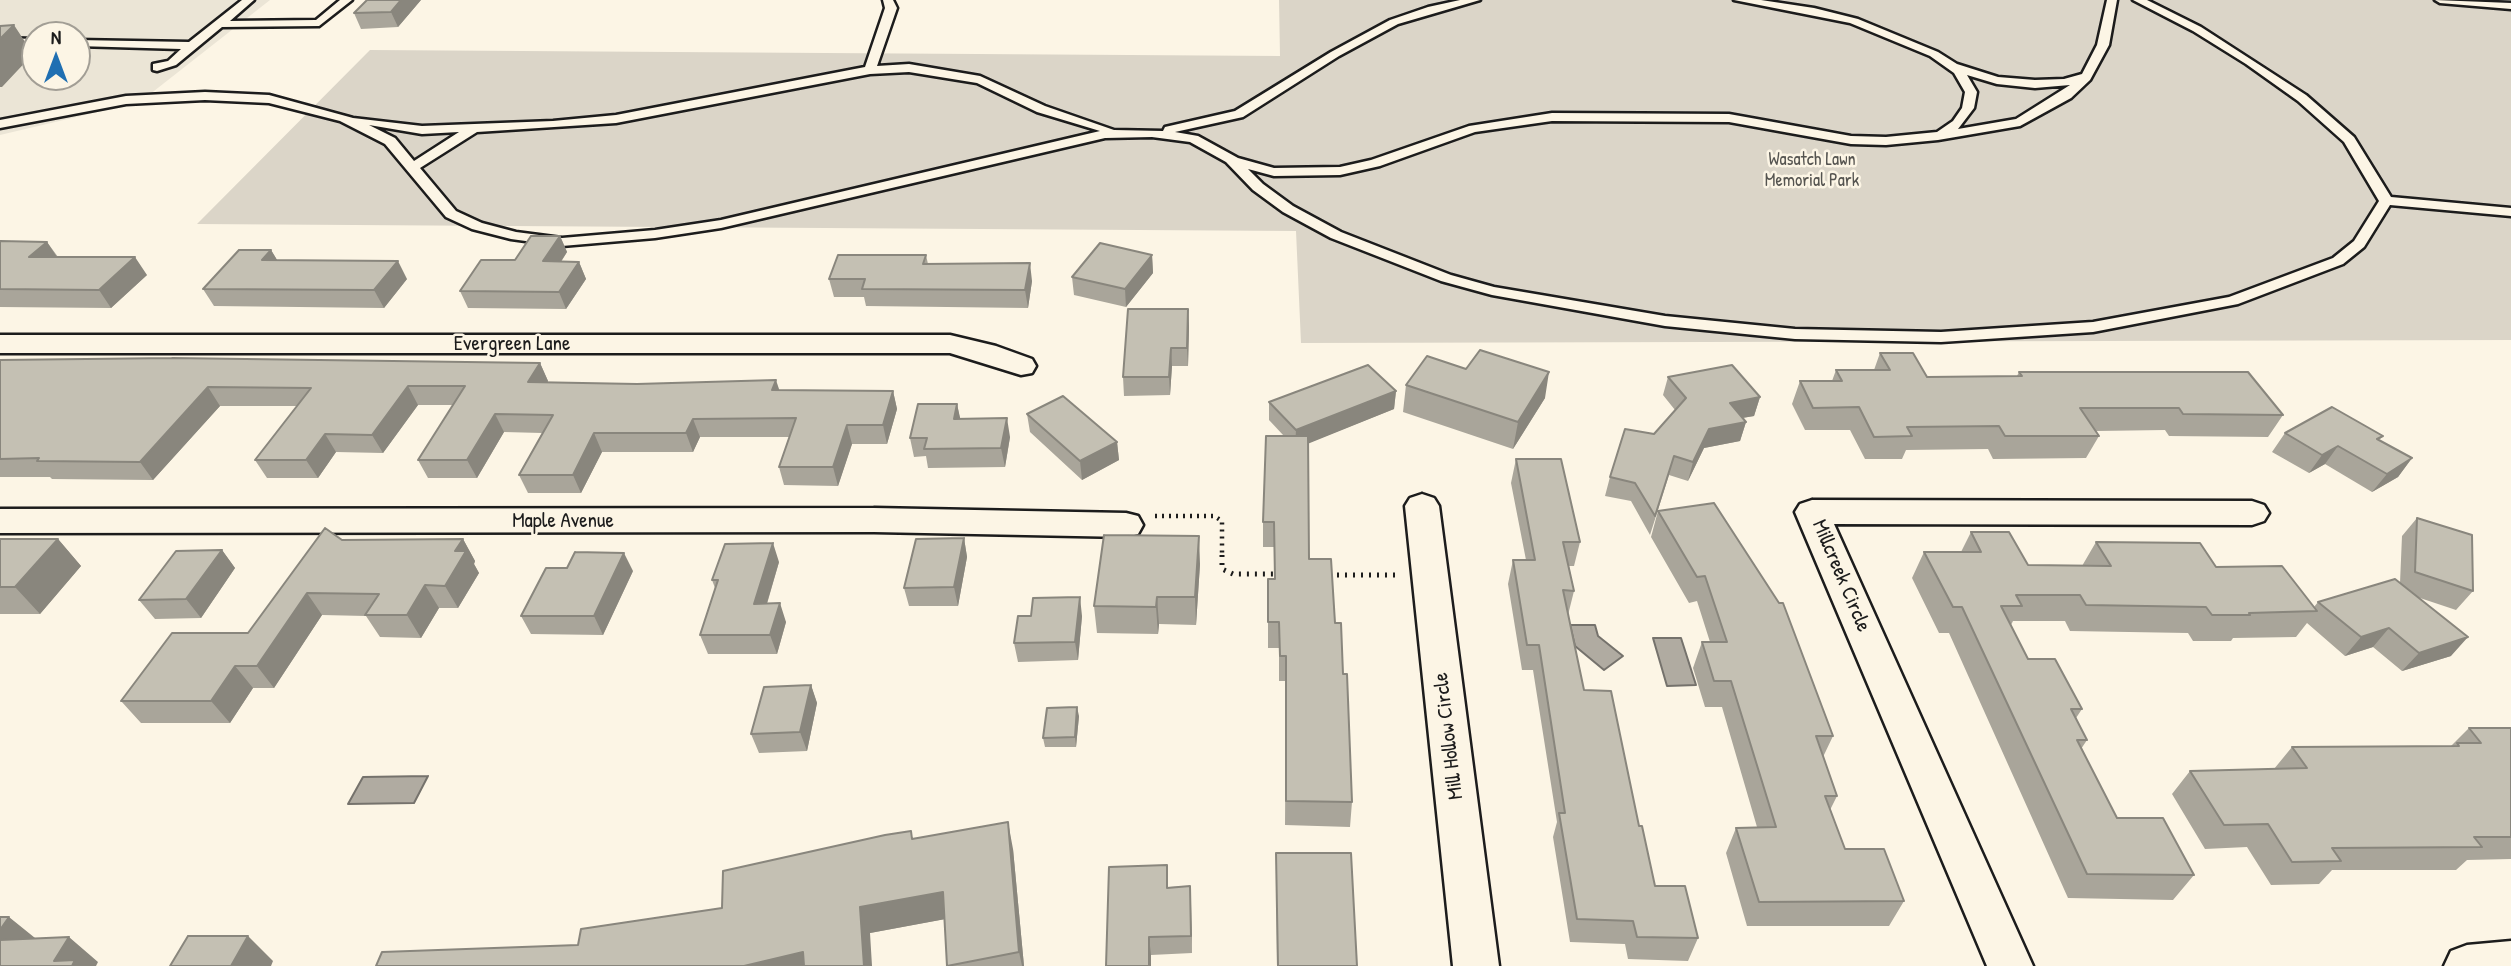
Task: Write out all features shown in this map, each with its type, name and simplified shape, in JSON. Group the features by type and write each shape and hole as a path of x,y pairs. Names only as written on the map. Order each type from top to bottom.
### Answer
{"street":[{"name":"Evergreen Lane","path":"0,344 950,344 985,352 1021,366"},
{"name":"Mill Hollow Circle","path":"1422,506 1476,966"},
{"name":"Millcreek Circle","path":"2010,966 1812,512 2252,513"},
{"name":"Maple Avenue","path":"0,522 874,520 1126,525"},
{"path":"2467,966 2511,962"}],"lane":[{"path":"157,67 172,62 249,0"},
{"path":"219,24 319,23 347,0"},
{"path":"870,70 891,8 888,0"},
{"path":"1152,133 1239,114 1335,54 1394,22 1428,10 1475,0"},
{"path":"1739,0 1854,21 1934,54 1951,65 1959,71 1971,92 1968,108 1957,124 1938,136"},
{"path":"344,118 390,141 451,214 477,226 516,236 562,242 607,240 721,224 989,159 1105,134 1152,133 1193,139 1231,159 1275,172 1340,171 1375,163 1473,130 1552,117 1729,118 1851,140 1886,141 1938,136 2020,122 2067,95 2086,77 2103,45 2112,0"},
{"path":"2138,0 2197,29 2302,98 2349,140 2386,201"},
{"path":"2440,0 2485,6 2511,6"},
{"path":"2485,6 2511,15"},
{"path":"0,41 21,42"},
{"path":"91,43 192,46"},
{"path":"1951,65 1997,80 2035,84 2065,83 2086,77"},
{"path":"0,124 127,100 194,96 269,99 344,118 422,130 473,130 616,119 870,70 909,68 980,80 1081,124 1132,133"},
{"path":"413,167 473,130"},
{"path":"1231,159 1258,187 1288,208 1336,235 1446,278 1492,291 1665,321 1795,334 1941,337 2021,334 2093,327 2233,301 2338,261 2359,244 2386,201"},
{"path":"2386,201 2511,212"}],"path":[{"path":"1126,525 1138,516 1214,516 1222,522 1223,569 1233,574 1285,574"},
{"path":"1325,575 1430,575"}],"shaded area":[{"path":"0,0 270,0 140,102 0,135"},
{"path":"1570,625 1595,625 1598,636 1623,656 1604,670 1575,646"},
{"path":"1653,638 1681,638 1696,685 1667,686"},
{"path":"428,776 414,803 348,804 363,777"}],"green space":[{"name":"Wasatch Lawn Memorial Park","path":"1279,0 2511,0 2511,340 1301,343 1296,231 197,224 370,50 1280,56"}],"building":[{"path":"367,0 401,0 391,12 354,13"},
{"path":"14,25 0,39 0,26"},
{"path":"531,236 560,236 543,261 579,262 559,292 460,291 481,260 515,260"},
{"path":"0,241 47,242 29,257 135,257 99,290 0,289"},
{"path":"1100,243 1152,255 1125,289 1072,277"},
{"path":"239,250 271,250 262,260 398,261 374,290 203,289"},
{"path":"838,255 926,255 923,264 1030,263 1025,290 862,289 865,279 829,279"},
{"path":"1128,309 1188,309 1187,348 1171,348 1169,377 1123,377"},
{"path":"1480,350 1549,372 1518,422 1406,385 1427,356 1466,369"},
{"path":"1880,353 1913,353 1927,377 2022,376 2019,372 2248,372 2283,415 2183,414 2179,408 2080,408 2099,436 2005,436 1999,426 1907,427 1912,436 1874,437 1859,407 1813,408 1800,381 1842,381 1836,370 1890,370"},
{"path":"172,358 540,363 528,382 637,384 776,380 772,390 893,391 883,425 847,425 833,467 779,467 796,418 693,419 686,433 594,433 573,475 519,475 553,415 495,414 467,460 418,460 465,386 408,386 372,435 325,434 306,460 255,460 311,388 208,387 140,462 0,459 0,360"},
{"path":"1368,365 1396,391 1296,430 1269,402"},
{"path":"1732,365 1760,397 1730,403 1746,422 1709,429 1693,462 1674,456 1655,516 1635,483 1610,477 1625,429 1654,434 1686,398 1668,377"},
{"path":"1063,396 1117,442 1080,461 1027,414"},
{"path":"918,404 957,404 954,419 1007,418 1001,448 924,449 927,438 910,438"},
{"path":"2332,407 2383,436 2377,439 2412,458 2387,474 2338,446 2322,455 2285,433"},
{"path":"1266,436 1308,436 1309,559 1331,559 1335,623 1341,623 1343,674 1347,674 1352,802 1286,801 1286,656 1280,656 1279,622 1268,622 1268,579 1275,579 1274,522 1263,522"},
{"path":"1516,459 1561,459 1580,542 1563,542 1574,591 1563,590 1584,690 1611,691 1639,826 1642,826 1655,886 1685,886 1698,938 1637,937 1633,921 1577,919 1559,813 1565,813 1539,645 1527,645 1513,560 1535,560"},
{"path":"1714,503 1779,603 1783,603 1833,736 1816,736 1837,796 1825,796 1845,849 1884,849 1904,901 1759,902 1736,828 1776,827 1731,681 1714,681 1702,642 1727,642 1705,576 1697,577 1658,511"},
{"path":"2417,518 2472,535 2473,591 2415,572"},
{"path":"325,528 342,540 463,539 455,551 466,551 445,586 425,585 407,615 365,615 379,594 307,593 257,666 235,666 211,701 121,701 172,633 248,633"},
{"path":"1971,532 2009,532 2028,565 2111,566 2096,542 2200,543 2216,567 2282,566 2317,611 2212,615 2206,607 2086,605 2080,595 2016,595 2022,606 2001,606 2028,659 2055,659 2082,709 2071,709 2087,740 2077,740 2117,818 2163,818 2194,875 2087,874 1962,607 1953,607 1924,552 1981,552"},
{"path":"1104,535 1199,536 1195,597 1157,597 1156,607 1094,606"},
{"path":"964,538 954,587 904,588 916,539"},
{"path":"0,539 58,539 15,587 0,587"},
{"path":"773,543 754,604 780,603 770,635 700,635 718,580 712,580 725,544"},
{"path":"222,550 186,599 139,600 176,551"},
{"path":"575,552 624,553 594,616 521,616 546,568 567,568"},
{"path":"2395,579 2468,637 2419,653 2389,628 2361,637 2318,602"},
{"path":"1080,597 1075,642 1014,643 1018,616 1031,616 1033,598"},
{"path":"811,685 800,732 751,734 764,687"},
{"path":"1077,707 1075,737 1043,738 1047,708"},
{"path":"2469,728 2511,728 2511,837 2474,837 2482,847 2332,848 2341,861 2292,862 2268,824 2224,825 2190,771 2307,768 2292,747 2459,746 2457,743 2481,743"},
{"path":"1008,822 1019,952 947,966 943,892 860,907 864,966 804,966 803,952 744,966 376,966 382,952 578,945 581,929 722,908 723,871 885,835 911,831 912,839"},
{"path":"1276,853 1351,853 1357,966 1278,966"},
{"path":"1167,865 1167,888 1190,886 1191,936 1149,937 1149,966 1106,966 1109,867"},
{"path":"0,917 9,917 0,930"},
{"path":"188,936 248,936 231,966 170,966"},
{"path":"69,937 54,961 75,960 72,966 0,966 0,940"}]}
